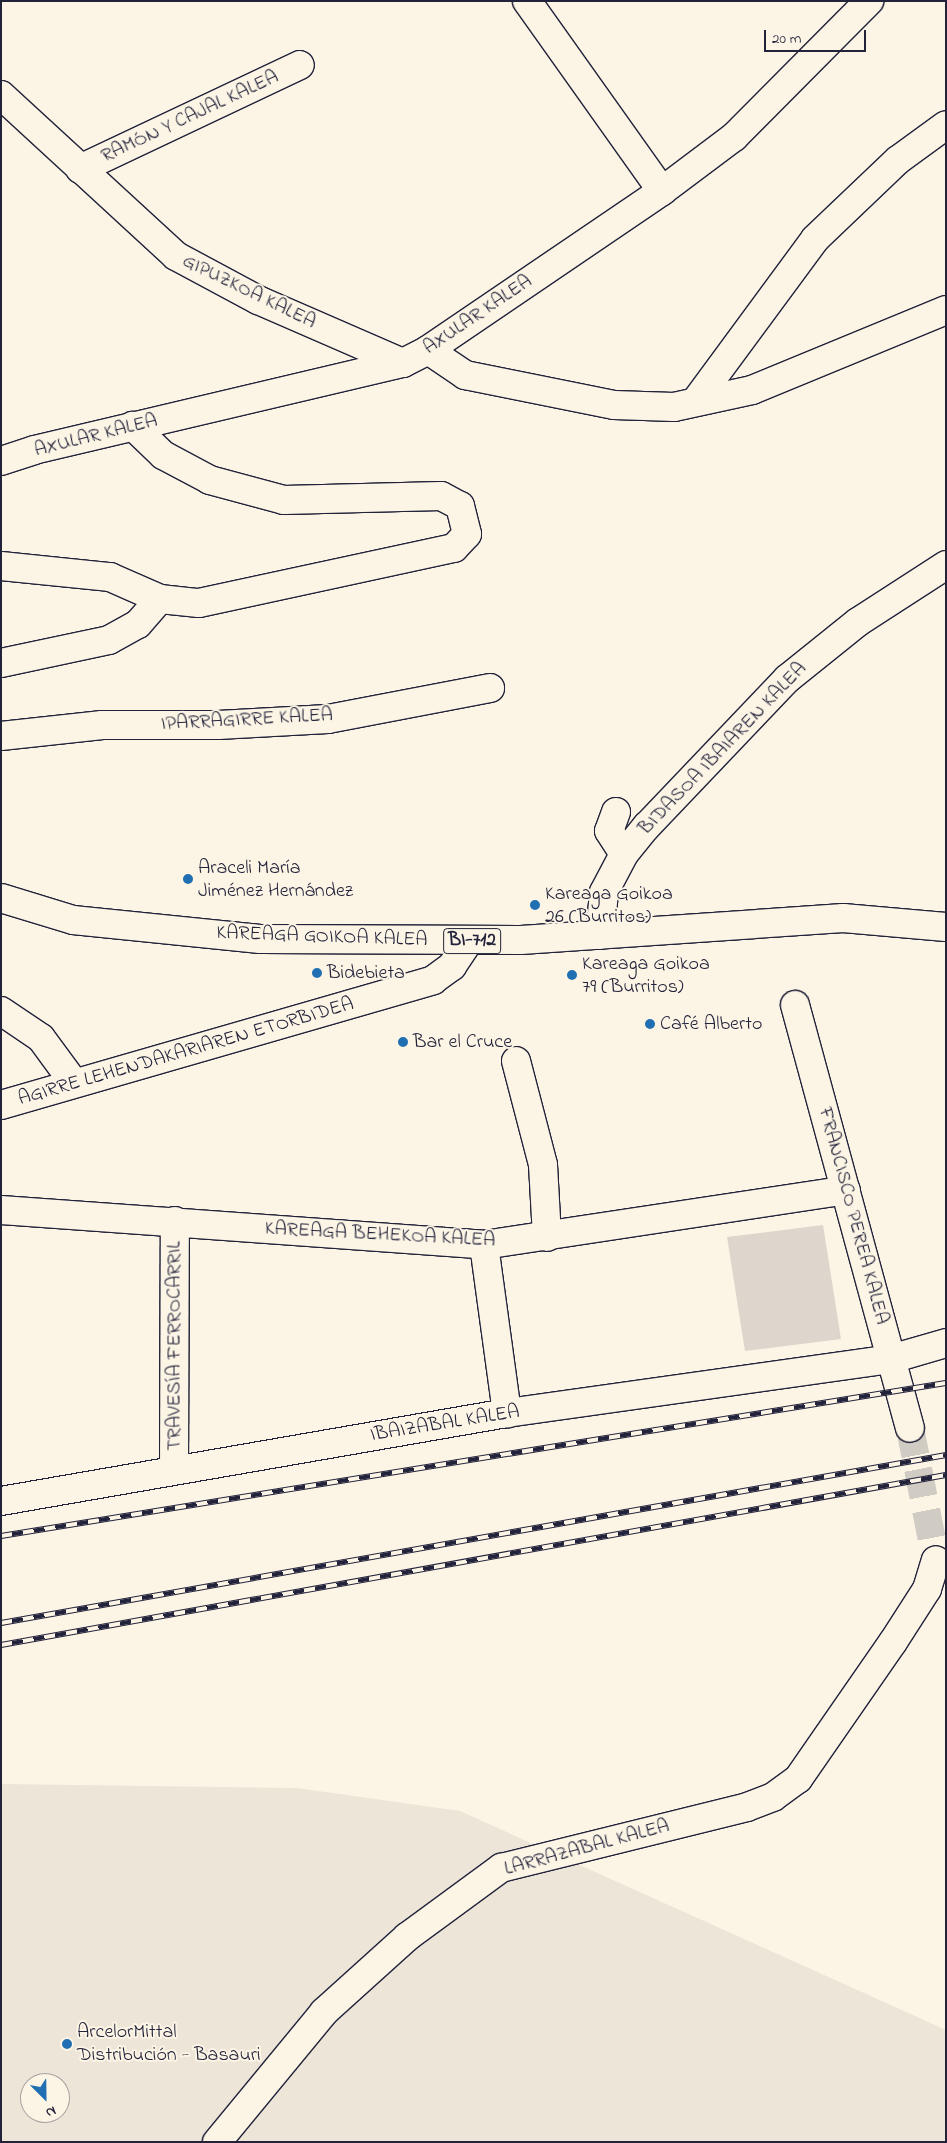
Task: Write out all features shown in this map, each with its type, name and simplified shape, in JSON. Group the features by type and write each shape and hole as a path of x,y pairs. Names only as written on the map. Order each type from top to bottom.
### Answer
{"street":[{"path":"527,1 662,191"},
{"name":"AXULAR KALEA","path":"1,462 34,450 403,362 428,350 662,191 734,137 869,1"},
{"name":"RAMÓN Y CAJAL KALEA","path":"80,169 300,65"},
{"name":"GIPUZKOA KALEA","path":"1,95 176,256 258,300 403,362"},
{"path":"695,402 815,239 898,160 946,125"},
{"path":"428,350 465,375 605,403 674,407 752,390 946,310"},
{"path":"1,566 110,577 160,599 199,603 454,548 468,534 460,506 441,496 284,500 210,480 163,455 133,426"},
{"path":"1,445 34,450"},
{"name":"BIDASOA IBAIAREN KALEA","path":"600,935 604,892 624,854 787,679 858,622 946,565"},
{"path":"1,662 109,640 138,624 160,599"},
{"name":"IPARRAGIRRE KALEA","path":"1,736 102,725 218,725 328,719 490,688"},
{"path":"616,812 608,831 624,854"},
{"name":"KAREAGA GOIKOA KALEA","path":"1,898 74,920 135,928 260,939 469,941 600,935 843,918 946,927"},
{"name":"AGIRRE LEHENDAKARIAREN ETORBIDEA","path":"1,1105 298,1021 433,980 452,966 469,941"},
{"name":"FRANCISCO PEREA KALEA","path":"794,1005 910,1428"},
{"path":"1,1011 41,1038 74,1083"},
{"path":"516,1060 544,1165 547,1237"},
{"name":"KAREAGA BEHEKOA KALEA","path":"1,1210 484,1244 547,1237 846,1190"},
{"name":"TRAVESÍA FERROCARRIL","path":"174,1470 175,1222"},
{"path":"484,1244 507,1413"},
{"name":"IBAIZABAL KALEA","path":"1,1501 507,1413 891,1359 946,1344"},
{"name":"LARRAZABAL KALEA","path":"218,2142 324,2012 407,1937 501,1868 747,1806 773,1797 798,1779 898,1635 927,1589 936,1560"}],"shaded area":[{"path":"823,1225 841,1339 745,1351 727,1237"},
{"path":"1,1784 297,1788 460,1811 946,2030 946,2142 1,2142"}],"tunnel":[{"path":"910,1428 936,1560"}],"railway":[{"path":"1,1536 946,1383"},
{"path":"1,1623 946,1455"},
{"path":"1,1645 946,1475"}],"place":[{"name":"Araceli María Jiménez Hernández","path":"188,879"},
{"name":"Kareaga Goikoa 26 (Burritos)","path":"535,905"},
{"name":"Bidebieta","path":"317,973"},
{"name":"Kareaga Goikoa 79 (Burritos)","path":"572,975"},
{"name":"Café Alberto","path":"650,1024"},
{"name":"Bar el Cruce","path":"403,1042"},
{"name":"ArcelorMittal Distribución - Basauri","path":"67,2044"}]}
